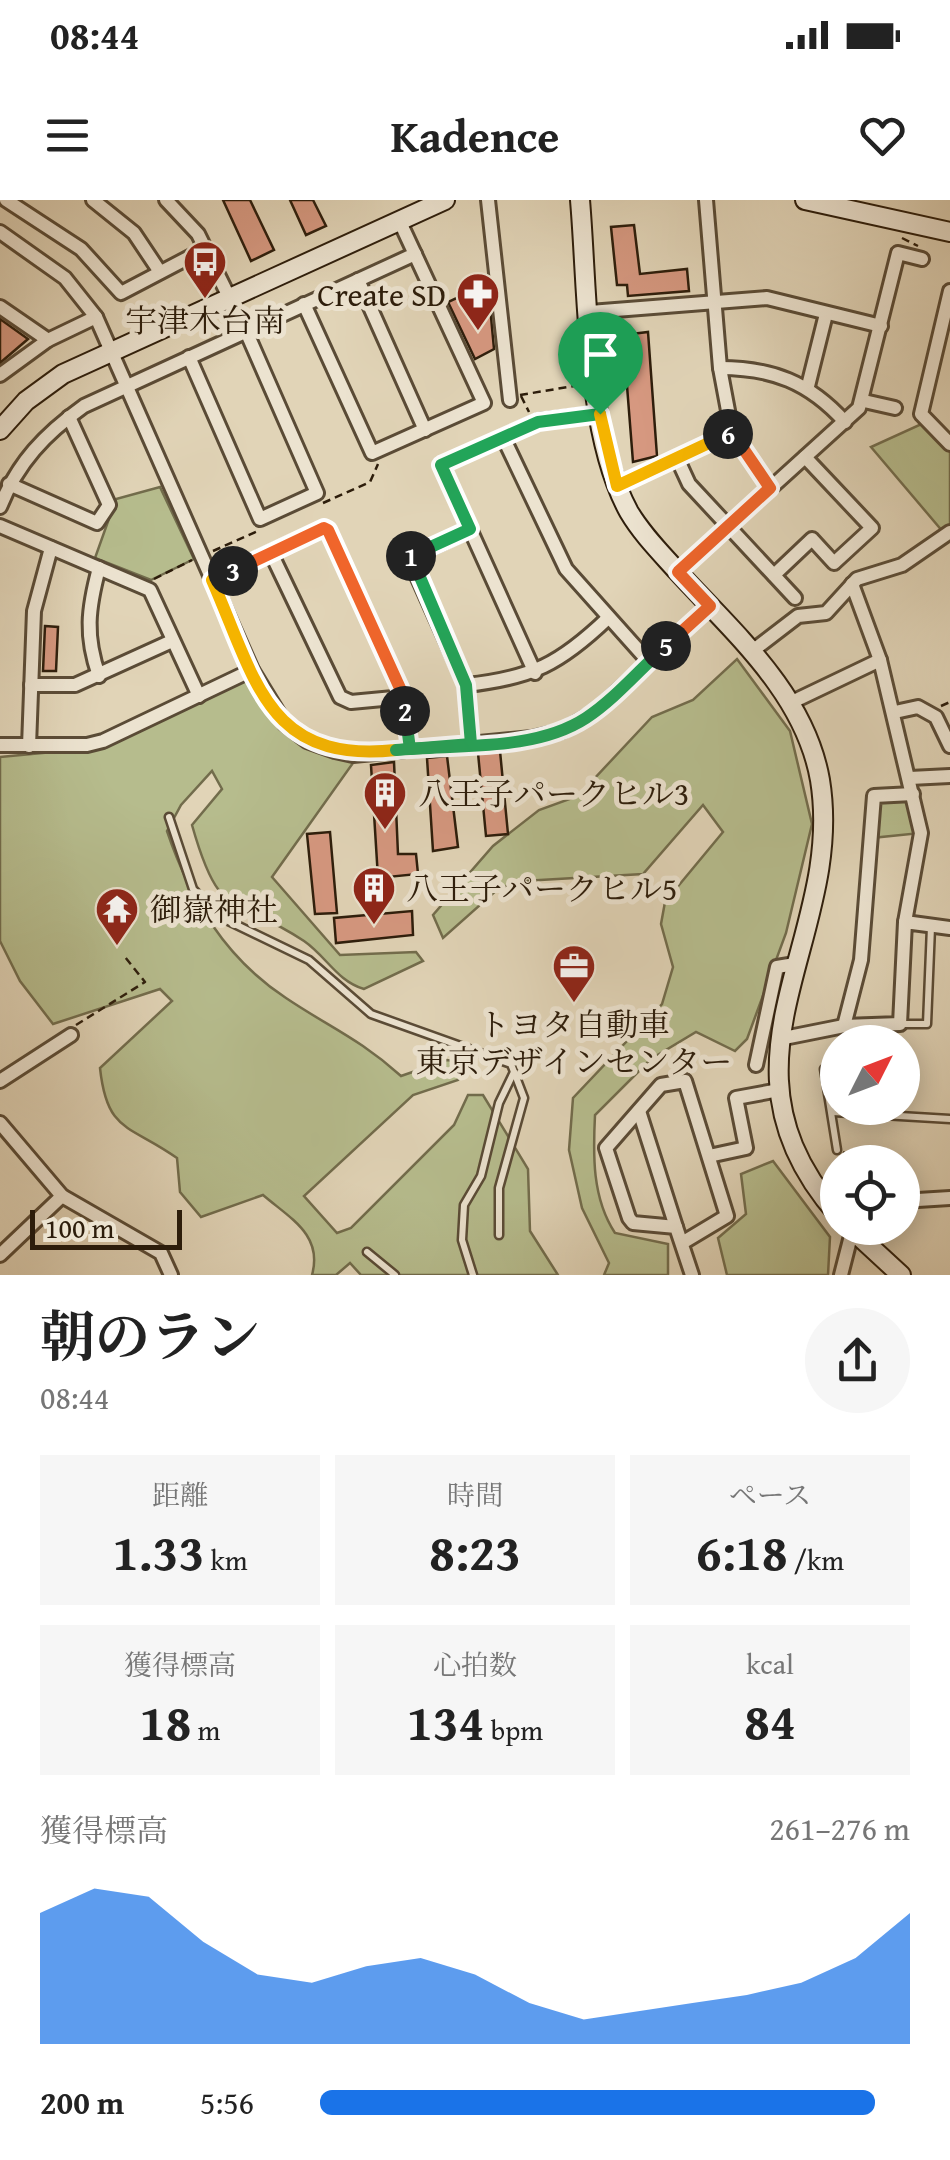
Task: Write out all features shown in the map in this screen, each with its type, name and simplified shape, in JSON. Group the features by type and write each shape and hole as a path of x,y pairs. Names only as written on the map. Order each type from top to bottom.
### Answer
{"street":[{"path":"6,200 80,249 121,294 205,249"},
{"path":"92,200 134,233 160,272"},
{"path":"166,200 178,209 205,249 230,299"},
{"path":"0,430 26,401 63,374 445,200"},
{"path":"488,200 515,398"},
{"path":"580,200 600,414 617,486 638,527 751,652 790,702 816,763 823,816 818,868 778,1039 779,1090 800,1160 820,1189"},
{"path":"706,200 720,368 732,432 770,488"},
{"path":"805,200 950,232"},
{"path":"304,304 372,453 484,403 400,222"},
{"path":"0,232 65,278 96,317 252,670 285,724 307,741 353,755 562,731 595,712 710,606"},
{"path":"678,572 864,401 898,253 922,259"},
{"path":"0,507 9,484 37,444 69,417 126,385 415,254"},
{"path":"358,280 425,430"},
{"path":"590,312 767,298 880,326"},
{"path":"948,437 921,414 949,298"},
{"path":"0,307 48,340"},
{"path":"808,386 826,314"},
{"path":"0,375 48,340 96,317"},
{"path":"189,357 260,519 317,494 246,330"},
{"path":"720,368 760,368 808,386 844,422"},
{"path":"864,401 895,408"},
{"path":"535,673 441,465 534,423 600,414"},
{"path":"9,484 97,523 109,505 69,417"},
{"path":"617,486 732,432"},
{"path":"503,437 566,569 649,662"},
{"path":"774,575 812,539 834,563 872,528 805,457"},
{"path":"677,458 690,484 795,598"},
{"path":"0,526 150,590 199,696"},
{"path":"212,580 324,528 328,530 404,697 410,749"},
{"path":"470,529 408,558 466,685 471,744"},
{"path":"751,652 798,616 826,613 852,584 874,570 902,565 950,532"},
{"path":"29,746 34,611 51,548"},
{"path":"271,553 340,697 351,702 404,697"},
{"path":"98,676 87,642 88,608 100,568"},
{"path":"852,584 880,660 921,833 905,922 900,1024 872,1025"},
{"path":"466,685 535,673 556,663 608,618"},
{"path":"31,685 74,685 172,641"},
{"path":"790,702 880,660"},
{"path":"0,745 103,740 252,670"},
{"path":"894,712 918,706 936,717 950,746"},
{"path":"910,778 950,776"},
{"path":"844,1025 861,960 874,796 913,794"},
{"path":"905,922 950,928"},
{"path":"756,1065 777,967 795,964"},
{"path":"778,1039 820,1031"},
{"path":"0,1081 72,1036"},
{"path":"676,1226 633,1223 606,1148 661,1086 684,1081 727,1216 682,1243"},
{"path":"709,1156 746,1148 736,1098 779,1090"},
{"path":"639,1112 692,1275"},
{"path":"0,1123 62,1196 161,1253 171,1275"},
{"path":"0,1255 62,1196"},
{"path":"920,1200 950,1198"},
{"path":"841,1275 848,1245"},
{"path":"870,1245 901,1275"}],"lane":[{"path":"169,817 194,889 218,916 309,960 371,1014 505,1058 524,1098 499,1188 499,1235"},
{"path":"900,1024 927,1024 930,926"},
{"path":"473,1275 462,1240 464,1205 481,1176 499,1103 514,1072"},
{"path":"920,1117 950,1119"},
{"path":"366,1252 395,1275"}],"path":[{"path":"515,398 534,423"},
{"path":"72,1036 79,1020 145,982 125,957"}],"green space":[{"path":"928,421 950,445 950,531 944,533 871,447"},
{"path":"160,487 194,559 151,580 95,558 116,499"},
{"path":"737,659 790,731 812,824 786,933 747,1039 735,1051 696,1032 651,1059 595,1115 594,1161 607,1220 615,1233 668,1244 668,1275 604,1275 609,1263 582,1208 569,1150 573,1098 662,1004 673,967 661,924 665,902 723,832 703,805 643,874 523,881 499,888 443,938 433,915 493,846 539,810 578,796 652,717 693,700"},
{"path":"247,675 274,720 353,763 272,877 340,955 416,952 423,961 364,989 346,980 304,941 221,893 211,878 192,825 222,789 212,771 181,805 167,831 199,903 228,946 264,982 401,1076 447,1060 473,1064 458,1080 413,1095 304,1196 337,1233 351,1228 454,1125 468,1095 483,1095 528,1169 530,1231 558,1275 361,1275 350,1263 336,1275 312,1275 314,1261 309,1238 263,1195 201,1217 180,1192 177,1158 133,1132 115,1116 103,1089 100,1068 172,1001 160,989 53,1024 20,981 0,941 0,757 95,748"},
{"path":"913,794 921,833 871,838 874,796"},
{"path":"773,1161 820,1224 820,1245 830,1245 828,1275 727,1275 718,1238 746,1214 741,1174"}],"building":[{"path":"223,200 250,200 274,250 251,261"},
{"path":"290,200 313,200 326,226 306,235"},
{"path":"634,225 640,274 687,269 689,291 628,296 627,285 617,285 611,227"},
{"name":"Create SD","path":"480,287 490,306 494,349 475,359 448,302"},
{"path":"0,319 28,339 0,363"},
{"path":"648,332 657,456 633,462 623,335"},
{"path":"45,626 58,627 56,671 43,671"},
{"path":"500,751 508,834 486,836 478,753"},
{"path":"447,756 458,847 433,851 427,758"},
{"name":"八王子パークヒル3","path":"394,762 398,854 416,854 418,874 378,878 371,765"},
{"path":"330,832 337,913 315,914 307,834"},
{"name":"八王子パークヒル5","path":"412,911 413,935 336,943 334,918"}],"place":[{"name":"宇津木台南","path":"205,300"},
{"name":"Create SD","path":"478,332"},
{"name":"八王子パークヒル3","path":"385,831"},
{"name":"八王子パークヒル5","path":"374,926"},
{"name":"御嶽神社","path":"117,947"},
{"name":"トヨタ自動車 東京デザインセンター","path":"574,1004"}],"route":[{"path":"600,414 538,422 441,465 470,529 408,558 466,685 471,744 410,749 404,697 328,530 324,528 212,580 252,670 285,724 307,741 353,755 410,749 471,744 532,738 562,731 595,712 710,606 678,572 770,488 744,456 732,432 617,486 603,442 600,414"}]}
